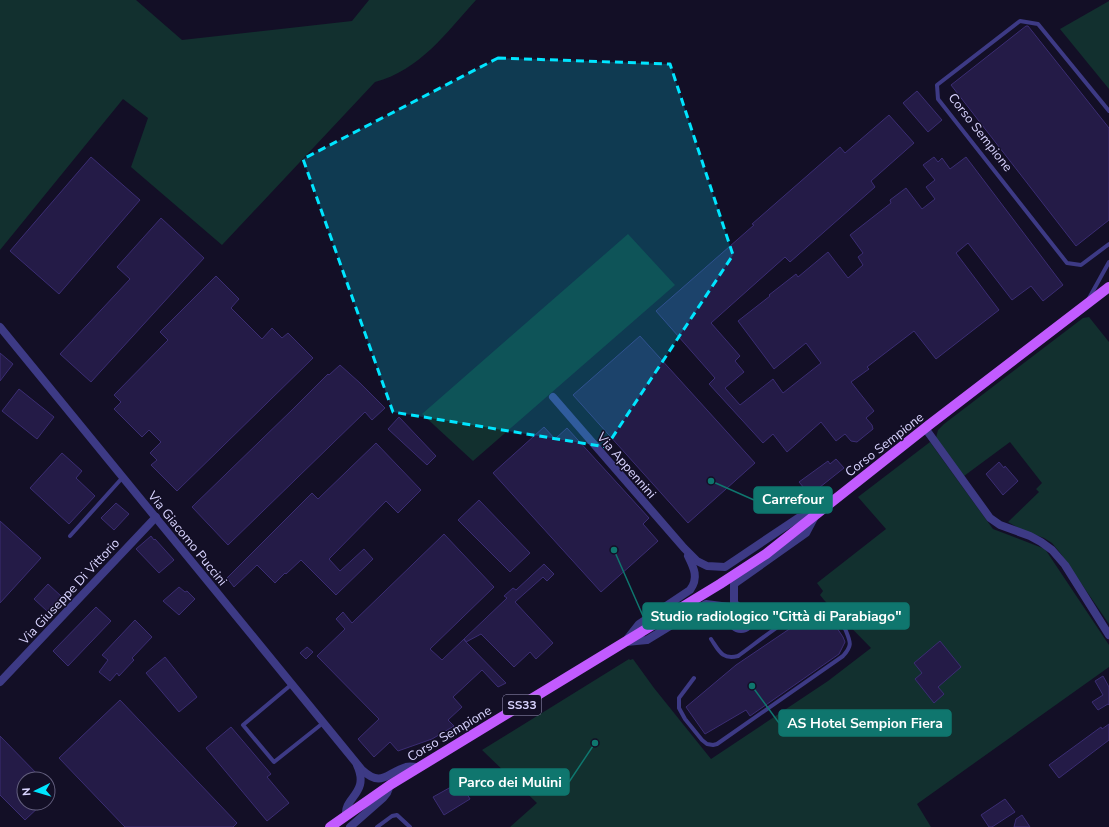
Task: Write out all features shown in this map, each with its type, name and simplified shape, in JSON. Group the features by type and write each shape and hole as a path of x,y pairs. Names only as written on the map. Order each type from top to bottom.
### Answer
{"main road":[{"name":"Corso Sempione","path":"330,827 418,767 720,584 766,554 925,428 1109,287"}],"street":[{"name":"Via Giacomo Puccini","path":"0,327 357,764 370,776 378,779 385,778 406,767 418,767"},
{"name":"Via Appennini","path":"553,397 684,548 697,561 707,566 725,568 798,518 815,515"},
{"path":"925,428 990,518 1005,528 1024,533 1036,539 1056,555 1065,565 1109,635"},
{"name":"Corso Sempione","path":"625,642 647,640 706,604 729,607 732,615 731,620 734,626 739,629 745,628 750,624 751,617 748,611 741,609 734,603 734,584 806,533 815,515"},
{"name":"Via Giuseppe Di Vittorio","path":"0,682 156,517"},
{"name":"Via Appennini","path":"625,642 639,624 690,590 695,583 695,575 692,564 684,548"},
{"path":"732,615 736,610 741,609"},
{"path":"346,815 347,807 357,794 360,784 360,773 357,764"},
{"name":"Corso Sempione","path":"350,827 383,798 390,785"}],"lane":[{"name":"Corso Sempione","path":"1109,111 1038,24 1020,21 937,85 938,99 1067,263 1081,265 1109,244"},
{"name":"Corso Sempione","path":"1084,306 1109,262"},
{"path":"70,536 123,477"},
{"path":"694,678 679,698 679,708 685,719 702,740 707,744 713,745 717,744 843,656 850,649 850,642 845,629 836,619 821,608 815,607 796,614 738,656 730,658 721,654 711,639"},
{"path":"292,684 243,724 274,762 323,722"},
{"path":"377,827 397,814 410,827"}],"highlighted area":[{"path":"498,58 670,64 733,255 606,447 393,412 303,159"}],"green space":[{"path":"0,0 136,0 182,40 352,21 369,0 476,0 443,37 419,59 406,69 375,82 222,245 131,167 148,118 123,99 0,250"},
{"path":"1109,1 1109,89 1060,29"},
{"path":"628,234 675,285 473,461 422,414"},
{"path":"1089,317 1109,342 1109,624 1052,543 1044,538 1024,531 1008,522 1039,492 1036,489 1042,483 1010,442 964,476 936,438 938,430 944,424 1083,318"},
{"path":"930,442 993,529 1045,549 1109,645 1109,667 917,804 931,827 510,827 537,803 482,750 629,659 633,659 654,688 711,759 828,681 871,648 824,600 820,595 823,591 817,583 886,529 858,497"}],"building":[{"path":"1026,26 1028,26 1109,128 1109,220 1076,246 951,85"},
{"path":"917,91 942,120 928,132 903,103"},
{"path":"889,115 914,143 871,181 875,187 790,262 785,257 711,323 740,356 735,361 744,372 725,388 740,405 773,379 783,393 821,363 806,343 774,369 738,321 796,274 798,277 828,252 848,278 863,265 858,257 863,253 850,235 891,203 890,200 906,188 922,209 935,199 926,187 935,180 923,165 934,157 938,162 942,158 950,169 966,157 1063,285 1043,301 1031,286 1012,300 968,243 956,253 999,310 936,359 914,331 867,367 869,369 851,382 874,411 866,418 872,425 873,429 857,442 851,441 845,434 836,441 821,422 787,452 773,434 763,443 709,384 715,378 656,311 840,147 845,153"},
{"path":"91,157 140,200 59,294 10,251"},
{"path":"161,218 204,258 91,382 60,354 130,279 117,267"},
{"path":"216,276 239,299 231,308 262,339 272,328 282,338 288,333 313,358 177,491 151,465 157,460 150,453 161,442 149,430 142,437 114,409 121,402 114,395 168,340 160,332"},
{"path":"640,336 755,463 688,523 573,395"},
{"path":"0,353 13,364 0,381"},
{"path":"340,365 385,408 372,420 365,412 228,545 192,507 328,374 329,375"},
{"path":"19,389 54,417 37,439 2,411"},
{"path":"399,417 436,456 427,465 388,429"},
{"path":"544,427 555,439 567,428 649,518 643,524 658,541 601,592 493,473"},
{"path":"376,443 421,490 398,513 386,501 329,559 340,571 364,549 373,559 336,595 301,560 275,583 257,565 234,587 227,578 312,493 318,499"},
{"path":"62,453 82,471 76,478 95,496 69,524 30,488"},
{"path":"836,459 844,468 810,495 799,482 828,461 830,464"},
{"path":"999,462 1004,468 1005,466 1018,481 1003,495 986,474"},
{"path":"479,500 530,553 510,572 458,520"},
{"path":"116,503 129,514 114,530 101,518"},
{"path":"0,521 41,558 0,603"},
{"path":"444,534 494,587 430,649 442,660 507,598 504,596 513,588 516,590 544,564 554,574 547,581 543,577 515,602 553,643 536,659 530,652 514,667 481,634 466,642 506,683 498,687 482,670 453,697 462,707 448,720 454,726 432,739 398,751 390,742 374,757 358,739 379,719 317,656 345,629 336,619 343,612 352,623"},
{"path":"151,536 174,560 159,573 136,549"},
{"path":"48,584 62,597 48,612 34,599"},
{"path":"179,587 185,592 187,591 195,599 179,615 163,601"},
{"path":"96,607 111,621 68,666 53,651"},
{"path":"816,611 828,618 843,637 845,642 839,654 750,716 746,710 705,734 686,707 736,665"},
{"path":"135,620 152,637 132,658 134,660 119,676 117,673 110,681 99,672 108,660 102,655"},
{"path":"940,641 961,667 938,687 944,694 934,703 915,679 922,673 914,663"},
{"path":"307,647 313,652 306,659 300,653"},
{"path":"165,657 197,697 179,712 146,673"},
{"path":"1103,676 1109,687 1109,705 1108,704 1098,710 1092,702 1103,695 1095,681"},
{"path":"120,700 237,823 233,827 125,827 59,758"},
{"path":"1109,724 1109,740 1059,778 1049,765 1101,727 1102,729"},
{"path":"231,727 271,774 267,777 289,803 267,821 206,748"},
{"path":"0,736 34,771 16,771 16,811 0,795"},
{"path":"460,782 470,799 444,815 433,797"},
{"path":"1005,799 1015,812 992,827 989,827 981,815"},
{"path":"16,811 35,811 25,820"},
{"path":"1022,815 1030,827 1014,827 1016,819"}],"place":[{"name":"Carrefour","path":"711,481"},
{"name":"Studio radiologico \"Città di Parabiago\"","path":"614,550"},
{"name":"AS Hotel Sempion Fiera","path":"752,686"},
{"name":"Parco dei Mulini","path":"595,743"}]}
